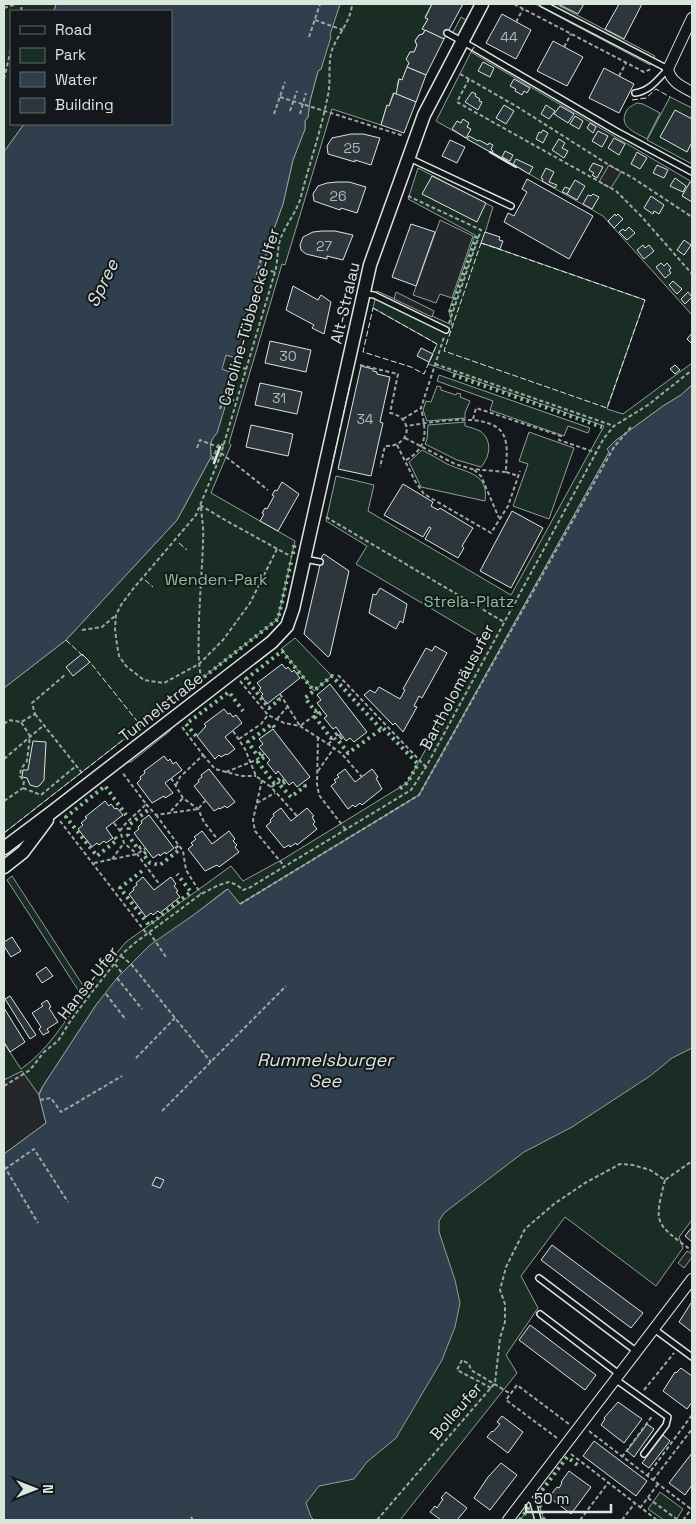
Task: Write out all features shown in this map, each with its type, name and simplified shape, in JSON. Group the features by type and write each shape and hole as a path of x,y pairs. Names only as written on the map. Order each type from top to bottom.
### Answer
{"street":[{"name":"Alt-Stralau","path":"287,626 294,609 300,558 370,265 424,115 482,4"},
{"path":"692,18 668,69 675,83 692,92"},
{"name":"Tunnelstraße","path":"4,848 56,816 272,642 287,626"},
{"name":"Tunnelstraße","path":"4,867 28,846 56,816"},
{"path":"508,1520 692,1279"}],"lane":[{"path":"542,4 668,69 649,89 635,93"},
{"path":"447,34 616,131 692,172"},
{"path":"409,158 511,206"},
{"path":"362,294 374,295 446,330"},
{"path":"300,558 320,562"},
{"path":"539,1278 637,1352"},
{"path":"540,1314 668,1418 666,1426 644,1454"},
{"path":"654,1329 692,1357"},
{"path":"527,1496 533,1502 538,1520"}],"path":[{"path":"4,8 17,4"},
{"path":"310,37 320,4"},
{"name":"Caroline-Tübbecke-Ufer","path":"116,615 132,589 196,516 221,453 275,272 280,242 287,225 295,214 300,200 325,110 331,82 328,67 334,45 343,30 352,9 352,4"},
{"path":"514,4 644,72"},
{"path":"516,22 523,9"},
{"path":"315,20 343,30"},
{"path":"564,47 571,34"},
{"path":"4,79 10,53"},
{"path":"4,61 8,62"},
{"path":"619,76 626,63"},
{"path":"460,74 516,106 608,165 633,178 692,217"},
{"path":"470,79 458,102 616,191 641,216 692,274"},
{"path":"274,114 285,82"},
{"path":"290,111 297,91"},
{"path":"300,114 306,93"},
{"path":"280,97 406,137"},
{"path":"405,460 413,456 421,446 425,436 421,408 481,230 406,195"},
{"path":"255,282 262,255"},
{"path":"258,268 275,272"},
{"path":"358,364 398,374 390,413 396,414 403,419 406,426 405,438 397,445 385,446 380,467"},
{"path":"435,364 614,426 648,405 692,370"},
{"path":"237,366 246,369"},
{"path":"220,409 231,376"},
{"path":"224,398 236,402"},
{"path":"403,419 421,408"},
{"path":"473,419 476,408 561,436 559,440 597,453"},
{"path":"406,426 473,419 491,424 503,434 507,452 506,472"},
{"name":"Bartholomäusufer","path":"249,888 412,790 604,438 614,426"},
{"path":"240,904 419,795 614,447 631,427"},
{"path":"405,438 455,464 472,469 506,472 518,476"},
{"path":"197,448 200,440 218,447"},
{"path":"212,460 219,444 224,445"},
{"path":"397,445 424,494 491,533 508,506 520,471"},
{"path":"221,453 268,490"},
{"path":"472,469 482,476 500,519"},
{"path":"200,505 289,556 300,558"},
{"path":"200,505 204,540 199,620 199,664 200,678 203,681"},
{"path":"325,516 504,622"},
{"path":"116,615 115,629 119,656 126,666 144,680 164,683 199,664 224,640 250,603 277,549"},
{"path":"82,630 102,627 116,615"},
{"path":"66,674 32,703 35,714 85,776"},
{"path":"338,675 426,767"},
{"path":"238,679 268,715 284,723 300,726 318,737 341,753 362,777"},
{"path":"280,694 300,726"},
{"path":"277,720 288,706"},
{"path":"300,726 322,710"},
{"path":"4,724 10,720 20,722 35,714"},
{"path":"239,739 261,724 268,715"},
{"path":"4,801 23,788 24,781 20,776 21,769 27,761 30,736 20,722"},
{"path":"4,759 44,725"},
{"path":"182,728 215,769 241,776 256,776"},
{"path":"233,730 245,749 256,776 271,787 297,816"},
{"path":"328,744 341,734"},
{"path":"318,737 316,784 319,794 346,830"},
{"path":"318,771 334,748"},
{"path":"226,772 264,754"},
{"path":"176,784 180,777 202,755"},
{"path":"23,788 41,795 77,766"},
{"path":"123,774 183,851 186,870 201,894"},
{"path":"171,778 183,798 198,808 204,822 218,840"},
{"path":"271,787 284,779"},
{"path":"262,780 253,820 255,831 284,867"},
{"path":"257,803 276,793"},
{"path":"170,813 183,798"},
{"path":"156,815 198,808 205,800"},
{"path":"120,831 126,822 146,804"},
{"path":"56,816 166,957"},
{"path":"114,823 120,831 124,843 136,854 160,885"},
{"path":"112,859 124,843"},
{"path":"93,863 136,854 146,848"},
{"name":"Hansa-Ufer","path":"4,1086 30,1070 44,1052 58,1041 121,956 148,933 201,894 224,882 237,885 243,890 249,888"},
{"path":"121,956 131,964 210,1062"},
{"path":"115,964 122,973"},
{"path":"117,978 142,1009"},
{"path":"162,1111 286,986"},
{"path":"106,994 126,1020"},
{"path":"136,1058 175,1018"},
{"path":"40,1100 51,1098 61,1112 122,1076"},
{"path":"38,1223 4,1168 34,1148 68,1202"},
{"path":"692,1161 665,1180 659,1204 658,1218 663,1228 692,1251"},
{"name":"Bolleufer","path":"377,1520 495,1383 500,1338 505,1322 505,1304 500,1290 506,1266 525,1228 554,1204 585,1183 620,1164 633,1165 650,1170 665,1180"},
{"path":"639,1396 679,1347"},
{"path":"491,1388 457,1370 462,1360 470,1364 471,1370 495,1383 510,1394"},
{"path":"657,1520 608,1483 506,1400 517,1385 622,1457 691,1509 683,1520"},
{"path":"647,1476 692,1415"},
{"path":"622,1457 650,1420"},
{"path":"653,1480 692,1429"},
{"path":"580,1520 608,1483"},
{"path":"640,1508 658,1484"},
{"path":"648,1498 678,1520"},
{"path":"622,1520 635,1503"}],"green space":[{"path":"4,4 56,4 54,10 10,10 10,125 23,125 4,152"},
{"name":"Wenden-Park","path":"340,4 432,4 425,17 428,19 422,29 425,30 415,41 417,45 414,52 410,52 407,59 409,63 402,80 399,79 397,85 399,87 396,94 393,93 389,106 387,105 381,125 332,109 285,265 282,264 229,443 231,445 211,493 295,541 278,619 4,833 4,688 66,640 177,520 211,457 211,442 217,433 254,307 267,256 266,251 283,204 293,160 305,129 305,121 308,117 318,71 321,69 329,35"},
{"path":"535,4 556,4 655,56 650,65"},
{"path":"461,17 466,20 456,39 451,36"},
{"path":"471,52 692,182 692,315 603,216 436,121"},
{"path":"670,97 692,108 692,164 647,140"},
{"path":"637,103 660,113 647,139 630,130 625,123 624,119 627,110"},
{"name":"Strela-Platz","path":"418,168 493,207 482,243 645,300 607,409 623,414 692,363 692,385 681,395 615,441 610,447 609,452 419,795 240,904 227,889 131,964 96,1005 43,1086 4,1154 4,1043 21,1069 47,1045 82,996 7,880 12,876 86,990 126,942 231,866 243,881 285,858 407,783 486,641 356,564 367,546 326,521 336,476 374,485 368,511 511,595 604,426 428,364 437,344 373,308 377,291 452,325 449,311 475,235 408,199"},
{"path":"439,375 590,428 588,433 568,426 564,436 490,410 493,401 437,381"},
{"path":"437,386 441,387 441,390 456,395 457,393 461,394 460,397 470,401 465,418 427,421 423,410 426,401 431,402"},
{"path":"465,422 465,426 480,431 487,439 488,454 481,467 457,460 425,444 428,425"},
{"path":"529,432 574,448 549,519 513,506 528,464 519,461"},
{"path":"422,450 480,479 484,485 485,501 421,487 409,462"},
{"path":"295,638 332,676 314,691 281,649"},
{"path":"692,1016 692,1220 679,1237 683,1248 656,1286 565,1217 521,1276 538,1308 506,1355 517,1373 400,1520 265,1520 430,1212"},
{"path":"660,1492 683,1509 676,1520 664,1520 648,1509"},
{"path":"537,1497 544,1520 520,1520"}],"shaded area":[{"path":"609,165 621,172 611,188 599,182"},
{"path":"440,220 473,236 452,298 440,294 436,303 413,295"},
{"path":"396,292 434,311 432,317 394,299"},
{"path":"226,355 239,359 235,374 221,369"},
{"path":"172,726 170,731 131,762 125,762"},
{"path":"22,1071 39,1095 46,1123 4,1154 4,1080"},
{"path":"687,1251 692,1254 692,1257 684,1268 678,1263"}],"water":[{"name":"Spree","path":"56,4 340,4 321,69 318,71 308,117 305,121 305,129 293,160 283,204 266,251 262,278 239,359 226,355 222,369 235,374 217,433 211,442 211,457 177,520 66,640 4,688 4,152 23,125 172,125 172,10 54,10"},
{"name":"Rummelsburger See","path":"692,385 692,1048 672,1058 650,1076 572,1127 524,1152 444,1213 439,1221 439,1232 455,1280 460,1303 455,1327 442,1360 396,1438 367,1462 354,1479 319,1486 306,1503 314,1520 4,1520 4,1154 46,1123 39,1095 43,1086 96,1005 117,978 150,945 228,889 240,904 419,795 609,452 607,449 615,441 681,395"}],"building":[{"path":"432,4 463,4 444,39 422,29 428,19 425,18"},
{"path":"561,4 584,4 578,14"},
{"path":"619,4 642,4 624,39 605,29"},
{"path":"502,14 531,30 516,59 486,43"},
{"path":"425,30 444,39 426,75 407,67 409,63 406,59 410,52 414,52 417,45 415,41"},
{"path":"553,41 583,57 567,86 537,71"},
{"path":"483,62 494,68 490,77 478,71"},
{"path":"407,67 426,75 416,102 396,94 399,79 402,80"},
{"path":"604,68 634,84 619,113 589,98"},
{"path":"514,79 530,88 527,93 524,91 522,95 510,86"},
{"path":"472,92 482,102 478,110 465,102"},
{"path":"394,93 416,102 404,133 381,125 387,105 389,106"},
{"path":"504,105 514,111 506,124 496,118"},
{"path":"546,105 555,111 549,119 541,114"},
{"path":"560,106 574,114 568,123 554,114"},
{"path":"675,110 692,119 692,142 687,152 660,137"},
{"path":"575,116 583,121 579,129 570,124"},
{"path":"463,119 469,123 467,127 471,129 466,138 452,129 457,121 461,123"},
{"path":"590,123 596,127 593,133 587,128"},
{"path":"543,130 548,133 543,143 536,139 539,132 541,133"},
{"path":"598,131 608,136 602,147 592,141"},
{"path":"351,134 363,134 380,138 371,165 328,154 327,146 332,138"},
{"path":"469,136 488,145 489,143 493,145 492,153 467,139"},
{"path":"614,138 625,144 619,155 608,148"},
{"path":"559,139 565,143 562,148 568,151 564,158 552,150"},
{"path":"450,140 465,147 457,163 442,156"},
{"path":"505,151 513,155 510,161 502,157"},
{"path":"637,152 647,158 640,169 631,164"},
{"path":"516,159 533,167 529,174 513,164"},
{"path":"593,163 603,167 597,178 589,170"},
{"path":"657,165 668,170 664,178 653,173"},
{"path":"546,168 554,172 549,182 557,185 555,188 542,181 543,179 541,178"},
{"path":"432,176 486,203 477,222 422,194"},
{"path":"675,178 686,186 683,192 670,186"},
{"path":"527,179 593,216 569,259 504,222 508,213 514,216 527,192 522,189"},
{"path":"575,180 585,186 577,200 567,194"},
{"path":"337,182 349,182 366,187 357,213 341,208 340,210 314,201 313,194 318,186"},
{"path":"690,182 692,184 692,202 682,196"},
{"path":"565,187 570,189 567,194 562,192"},
{"path":"593,194 599,197 592,209 583,204 588,195 591,196"},
{"path":"651,196 664,205 659,214 654,211 653,214 644,208"},
{"path":"615,214 616,216 618,214 623,219 614,228 608,221"},
{"path":"411,224 435,232 416,286 392,277"},
{"path":"629,227 635,233 627,240 619,232 623,229 625,231"},
{"path":"335,231 353,235 343,260 327,256 327,259 306,254 301,250 300,245 303,237 313,232"},
{"path":"485,232 500,237 499,240 503,241 500,249 481,243"},
{"path":"684,240 691,245 684,255 677,250"},
{"path":"643,245 645,248 649,245 654,251 644,259 637,250"},
{"path":"661,263 664,266 667,263 671,268 669,270 671,273 665,278 656,267"},
{"path":"673,281 682,289 677,294 669,285"},
{"path":"293,286 318,300 321,295 331,302 324,334 312,328 314,325 286,310"},
{"path":"688,292 692,297 685,304 681,299"},
{"path":"692,333 692,344 687,339"},
{"path":"270,341 311,350 306,372 265,363"},
{"path":"421,348 433,354 429,362 417,356"},
{"path":"675,365 680,370 675,374 670,369"},
{"path":"361,366 373,369 377,374 390,377 380,422 383,423 371,476 338,469"},
{"path":"260,383 302,392 297,414 255,405"},
{"path":"251,425 293,434 288,456 246,447"},
{"path":"282,482 299,494 278,531 260,521 264,514 262,513 265,508 267,509 274,496 272,495 275,490 277,491"},
{"path":"403,484 433,502 431,506 438,510 440,508 473,528 462,546 464,548 458,558 425,539 431,528 429,527 423,537 384,515"},
{"path":"512,511 543,528 511,588 480,571"},
{"path":"324,554 349,571 328,657 304,634"},
{"path":"380,588 407,604 403,623 400,621 396,629 369,613 373,594 376,595"},
{"path":"435,646 447,653 422,698 419,696 414,706 417,707 403,732 395,723 393,725 364,695 370,690 375,693 379,687 400,699 405,690 403,689 426,648 432,651"},
{"path":"82,654 90,662 73,676 66,667"},
{"path":"282,664 292,672 294,670 300,678 267,704 261,696 263,694 259,690 261,688 257,683"},
{"path":"330,684 367,732 354,742 350,738 346,741 336,727 333,729 324,718 327,716 317,703 321,700 317,695"},
{"path":"224,709 233,717 236,715 242,723 225,737 235,749 227,755 221,757 219,755 215,759 197,736 206,726 204,724"},
{"path":"273,729 310,777 297,787 293,782 289,785 278,771 276,774 267,763 270,760 259,747 263,744 259,739"},
{"path":"33,741 46,742 44,780 37,787 30,785 27,778 22,777 23,770 28,770"},
{"path":"164,756 168,761 170,759 173,764 176,762 182,770 165,783 173,793 152,803 137,783 145,773 144,771"},
{"path":"209,769 235,802 227,808 225,806 214,811 194,786 199,782 198,780 202,777 201,775"},
{"path":"345,769 355,782 372,769 378,777 376,778 382,789 362,805 360,803 355,807 353,805 348,809 331,786 336,782 334,780 339,777 337,775"},
{"path":"105,801 109,806 111,804 115,809 117,808 123,815 106,828 113,838 106,843 104,841 99,845 97,843 92,847 78,829 83,825 81,823 87,818 85,817"},
{"path":"281,808 291,821 307,808 314,816 312,817 315,822 313,824 317,829 297,845 296,843 284,848 266,826 271,822 273,814"},
{"path":"149,815 174,848 166,854 165,852 153,858 134,833 139,829 141,821"},
{"path":"202,831 212,844 229,831 235,839 233,841 237,845 235,847 239,852 219,867 217,865 205,871 188,849 196,839 194,837"},
{"path":"143,877 154,890 171,877 176,884 174,886 180,897 160,913 158,911 153,915 151,913 146,917 129,894 134,890 133,888 137,885 136,883"},
{"path":"12,937 21,951 11,957 4,946 4,942"},
{"path":"46,967 53,976 42,983 36,974"},
{"path":"10,996 36,1035 30,1039 5,999"},
{"path":"47,1000 51,1007 49,1008 58,1022 47,1029 49,1032 43,1035 39,1029 41,1027 32,1013 43,1006 41,1004"},
{"path":"4,1008 25,1042 10,1052 4,1042"},
{"path":"156,1177 164,1180 160,1188 152,1185"},
{"path":"692,1227 692,1242 685,1236"},
{"path":"552,1245 643,1313 631,1328 541,1260"},
{"path":"692,1304 692,1332 679,1322"},
{"path":"530,1325 596,1375 585,1390 519,1340"},
{"path":"681,1368 692,1376 692,1402 687,1409 663,1391 675,1372"},
{"path":"618,1402 642,1419 624,1443 601,1425 604,1418"},
{"path":"502,1416 523,1432 508,1453 487,1437 500,1424 497,1422"},
{"path":"647,1424 654,1429 634,1457 627,1451"},
{"path":"663,1435 670,1441 649,1468 642,1463"},
{"path":"594,1441 647,1481 636,1496 583,1456"},
{"path":"692,1453 692,1485 685,1495 669,1483"},
{"path":"501,1463 517,1475 490,1510 474,1498 488,1477"},
{"path":"569,1471 591,1487 571,1514 549,1497 557,1487 559,1488"},
{"path":"446,1492 467,1508 457,1520 441,1520 430,1512 435,1506 437,1508"}],"hedge":[{"path":"450,312 477,236"},
{"path":"453,375 602,427"},
{"path":"293,554 295,541"},
{"path":"204,677 278,619 291,562"},
{"path":"278,698 279,700 269,708 246,679 282,651 314,691"},
{"path":"317,710 315,711 305,698 332,676 381,729"},
{"path":"196,736 186,724 229,692 243,711"},
{"path":"321,713 315,717 331,738 338,733"},
{"path":"261,753 257,755 248,742 272,724 275,728"},
{"path":"342,737 338,740 348,753 383,728 418,764 407,783 399,789"},
{"path":"264,757 258,762 274,783 281,778"},
{"path":"285,782 280,785 291,797 304,785"},
{"path":"115,837 117,840 97,856 66,817 105,786 126,815"},
{"path":"141,847 138,849 128,835 129,825 148,810 150,813"},
{"path":"146,852 143,854 150,863 160,865 179,850 176,846"},
{"path":"142,871 120,888 149,925 191,892 177,874"},
{"path":"544,1520 537,1497 567,1457 580,1467"},
{"path":"520,1520 530,1506"}],"fence":[{"path":"471,52 476,44"},
{"path":"632,100 646,98 656,89 670,97"},
{"path":"481,243 645,300 607,408 444,351 481,243"},
{"path":"373,308 437,344 424,374 411,367 363,352 373,308"},
{"path":"332,465 350,384"},
{"path":"179,543 187,550"},
{"path":"145,580 153,587"},
{"path":"66,640 83,656"},
{"path":"4,833 141,726 89,661"}],"wall":[{"path":"490,152 516,167"},
{"path":"214,463 220,447"}]}
